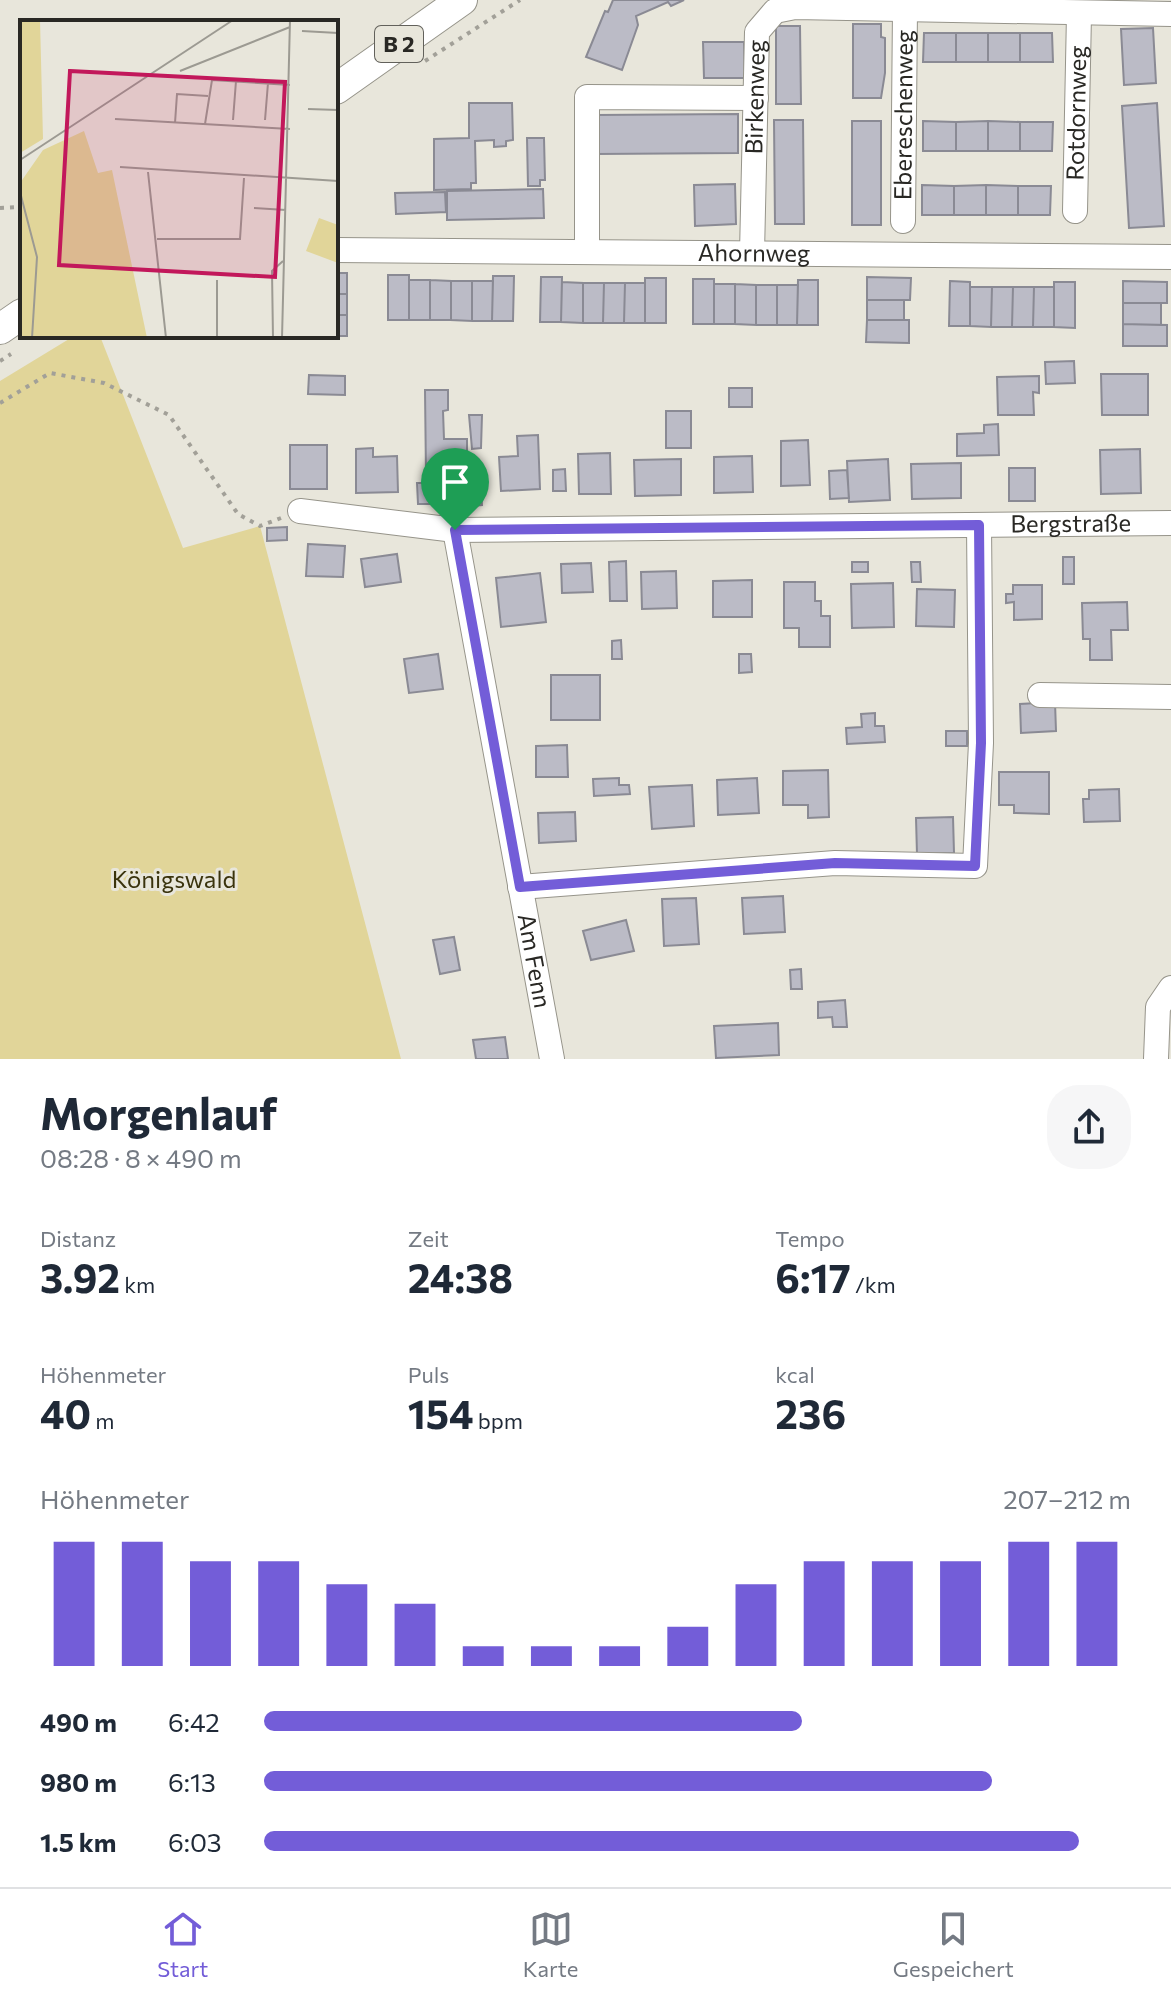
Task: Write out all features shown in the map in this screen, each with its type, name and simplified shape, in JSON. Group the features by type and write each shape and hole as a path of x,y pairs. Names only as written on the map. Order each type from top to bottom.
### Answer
{"main road":[{"name":"B 2","path":"338,88 462,0"},
{"path":"0,329 20,315"}],"street":[{"name":"Birkenweg","path":"752,253 757,32 763,20 775,11 795,7 1171,14"},
{"name":"Ebereschenweg","path":"903,221 905,9"},
{"name":"Rotdornweg","path":"1075,211 1079,14"},
{"path":"587,252 587,97 756,98"},
{"name":"Ahornweg","path":"338,250 1171,257"},
{"name":"Bergstraße","path":"300,511 455,530 1171,523"},
{"path":"520,887 835,863 975,866 981,743 979,525"},
{"name":"Am Fenn","path":"455,530 552,1059"},
{"path":"1040,695 1171,697"},
{"path":"1156,1059 1154,1029 1158,1007 1171,988"}],"path":[{"path":"0,208 20,207"},
{"path":"0,403 50,373 104,383 169,415 238,514 260,526"}],"green space":[{"name":"Königswald","path":"71,338 101,338 183,548 260,526 401,1059 0,1059 0,381"}],"building":[{"path":"613,0 684,0 671,6 668,2 636,16 638,25 622,70 586,57 605,11 608,12"},
{"path":"853,24 881,24 881,37 885,38 885,73 881,98 853,98"},
{"path":"776,26 800,26 801,104 776,104"},
{"path":"1153,28 1156,83 1124,85 1121,29"},
{"path":"924,33 956,33 956,62 923,62"},
{"path":"956,33 988,33 988,62 956,62"},
{"path":"988,33 1020,33 1020,62 988,62"},
{"path":"1020,33 1052,33 1053,62 1020,62"},
{"path":"703,42 744,42 745,78 704,78"},
{"path":"469,103 512,103 513,140 506,141 506,146 494,147 494,140 475,141 476,183 471,183 471,189 434,190 434,139 469,138"},
{"path":"1157,103 1164,226 1129,228 1122,106"},
{"path":"738,114 738,153 596,154 595,115"},
{"path":"774,120 803,120 804,224 775,224"},
{"path":"852,121 881,121 881,225 852,225"},
{"path":"923,121 956,122 956,151 923,151"},
{"path":"988,121 1020,122 1020,151 988,151"},
{"path":"988,121 988,151 956,151 956,122"},
{"path":"1020,122 1053,122 1052,151 1020,151"},
{"path":"527,138 544,138 545,180 540,180 540,186 528,186"},
{"path":"735,184 736,224 695,226 694,185"},
{"path":"922,185 954,186 954,215 922,215"},
{"path":"986,185 1018,186 1018,215 986,215"},
{"path":"986,185 986,215 954,215 954,186"},
{"path":"1018,186 1051,186 1050,215 1018,215"},
{"path":"543,189 544,218 447,220 447,191"},
{"path":"445,192 446,212 396,214 395,193"},
{"path":"338,273 347,273 347,294 338,294"},
{"path":"388,275 409,275 409,320 388,320"},
{"path":"493,276 514,276 513,321 492,321"},
{"path":"541,277 562,277 561,322 540,322"},
{"path":"867,277 911,278 910,300 867,300"},
{"path":"645,278 666,278 666,323 645,323"},
{"path":"693,279 714,279 714,324 693,324"},
{"path":"409,280 430,280 430,320 409,320"},
{"path":"430,280 451,281 451,320 430,320"},
{"path":"798,280 818,280 818,325 797,325"},
{"path":"451,281 472,281 472,321 451,320"},
{"path":"472,281 493,281 492,321 472,321"},
{"path":"950,281 970,282 970,326 949,326"},
{"path":"1123,281 1167,282 1167,303 1123,303"},
{"path":"562,282 583,283 583,323 561,322"},
{"path":"1054,282 1075,282 1075,328 1054,327"},
{"path":"583,283 604,283 603,323 583,323"},
{"path":"604,283 625,283 624,323 603,323"},
{"path":"625,283 645,283 645,323 624,323"},
{"path":"714,284 735,284 735,324 714,324"},
{"path":"735,284 756,285 756,325 735,324"},
{"path":"756,285 777,285 777,325 756,325"},
{"path":"777,285 798,285 797,325 777,325"},
{"path":"970,287 992,287 991,327 970,326"},
{"path":"992,287 1013,287 1012,327 991,327"},
{"path":"1013,287 1034,287 1033,327 1012,327"},
{"path":"1034,287 1054,287 1054,327 1033,327"},
{"path":"338,294 347,294 347,315 338,315"},
{"path":"867,300 904,300 904,320 867,320"},
{"path":"1123,303 1161,303 1161,325 1123,324"},
{"path":"338,315 347,315 347,336 338,336"},
{"path":"867,320 909,320 909,343 866,342"},
{"path":"1123,324 1167,325 1167,346 1123,346"},
{"path":"1074,361 1075,383 1046,384 1045,362"},
{"path":"1101,374 1148,374 1148,415 1102,415"},
{"path":"309,375 345,376 345,395 308,394"},
{"path":"1039,376 1039,393 1033,392 1034,415 998,415 997,377"},
{"path":"729,388 752,388 752,407 729,407"},
{"path":"425,390 448,390 448,410 443,411 444,439 467,439 467,461 460,461 460,474 426,475"},
{"path":"666,411 691,411 691,448 666,448"},
{"path":"469,415 482,415 481,448 472,449"},
{"path":"998,424 999,455 957,456 957,434 984,433 984,425"},
{"path":"538,435 540,489 501,491 499,457 518,456 517,436"},
{"path":"808,440 810,485 781,486 781,441"},
{"path":"290,445 327,445 327,489 290,489"},
{"path":"373,448 373,457 397,456 398,492 356,493 356,449"},
{"path":"1140,449 1141,493 1101,494 1100,450"},
{"path":"610,453 611,494 579,494 578,454"},
{"path":"752,456 753,492 714,493 714,457"},
{"path":"681,459 681,495 635,496 634,460"},
{"path":"888,459 890,500 849,502 847,461"},
{"path":"961,463 961,498 912,499 911,464"},
{"path":"1009,468 1035,468 1035,501 1009,501"},
{"path":"565,469 566,491 553,491 553,470"},
{"path":"847,470 849,498 830,499 829,471"},
{"path":"417,483 431,483 432,504 418,504"},
{"path":"481,488 482,505 472,506 472,489"},
{"path":"287,527 287,540 267,541 267,528"},
{"path":"308,544 345,546 343,577 306,576"},
{"path":"397,554 401,582 365,587 361,559"},
{"path":"1063,557 1074,557 1074,584 1063,584"},
{"path":"626,561 627,601 610,601 609,562"},
{"path":"852,562 868,562 868,572 852,572"},
{"path":"911,562 920,562 921,582 912,582"},
{"path":"591,563 593,592 562,593 561,564"},
{"path":"676,571 677,608 642,609 641,572"},
{"path":"540,573 546,622 501,627 496,578"},
{"path":"752,580 752,617 713,617 713,581"},
{"path":"784,582 815,582 815,601 821,601 821,616 830,616 830,647 799,647 799,628 784,628"},
{"path":"893,583 894,627 852,628 851,584"},
{"path":"1013,585 1042,585 1042,619 1014,620 1014,602 1006,603 1006,594 1013,594"},
{"path":"917,589 955,590 954,627 916,626"},
{"path":"1127,602 1128,630 1111,630 1112,660 1090,660 1090,639 1083,639 1082,603"},
{"path":"621,640 622,659 612,659 612,641"},
{"path":"438,654 443,689 409,693 404,659"},
{"path":"739,654 751,654 752,672 739,673"},
{"path":"551,675 600,675 600,720 551,720"},
{"path":"1055,702 1056,731 1021,733 1020,704"},
{"path":"875,713 875,726 884,726 885,742 847,744 846,728 862,727 861,714"},
{"path":"946,731 967,731 967,746 946,746"},
{"path":"567,745 568,777 536,777 536,746"},
{"path":"828,770 829,817 808,818 808,805 783,805 783,771"},
{"path":"999,772 1049,772 1049,814 1014,813 1014,805 999,805"},
{"path":"619,778 619,785 629,785 630,794 594,796 593,779"},
{"path":"757,778 759,813 718,815 717,780"},
{"path":"692,785 694,826 652,829 649,787"},
{"path":"1119,789 1120,821 1084,822 1083,799 1089,799 1089,790"},
{"path":"575,812 576,841 539,843 538,813"},
{"path":"953,817 954,853 917,854 916,818"},
{"path":"783,896 785,932 744,934 742,898"},
{"path":"696,898 699,944 664,946 662,899"},
{"path":"626,920 634,951 591,960 583,931"},
{"path":"454,937 460,970 440,974 433,940"},
{"path":"801,969 802,989 791,989 790,970"},
{"path":"845,1000 847,1027 833,1027 832,1017 818,1018 818,1002"},
{"path":"778,1023 779,1055 716,1058 714,1026"},
{"path":"505,1037 508,1059 476,1059 473,1040"}],"route":[{"path":"979,525 981,743 975,866 835,863 520,887 455,530 979,525"}]}
